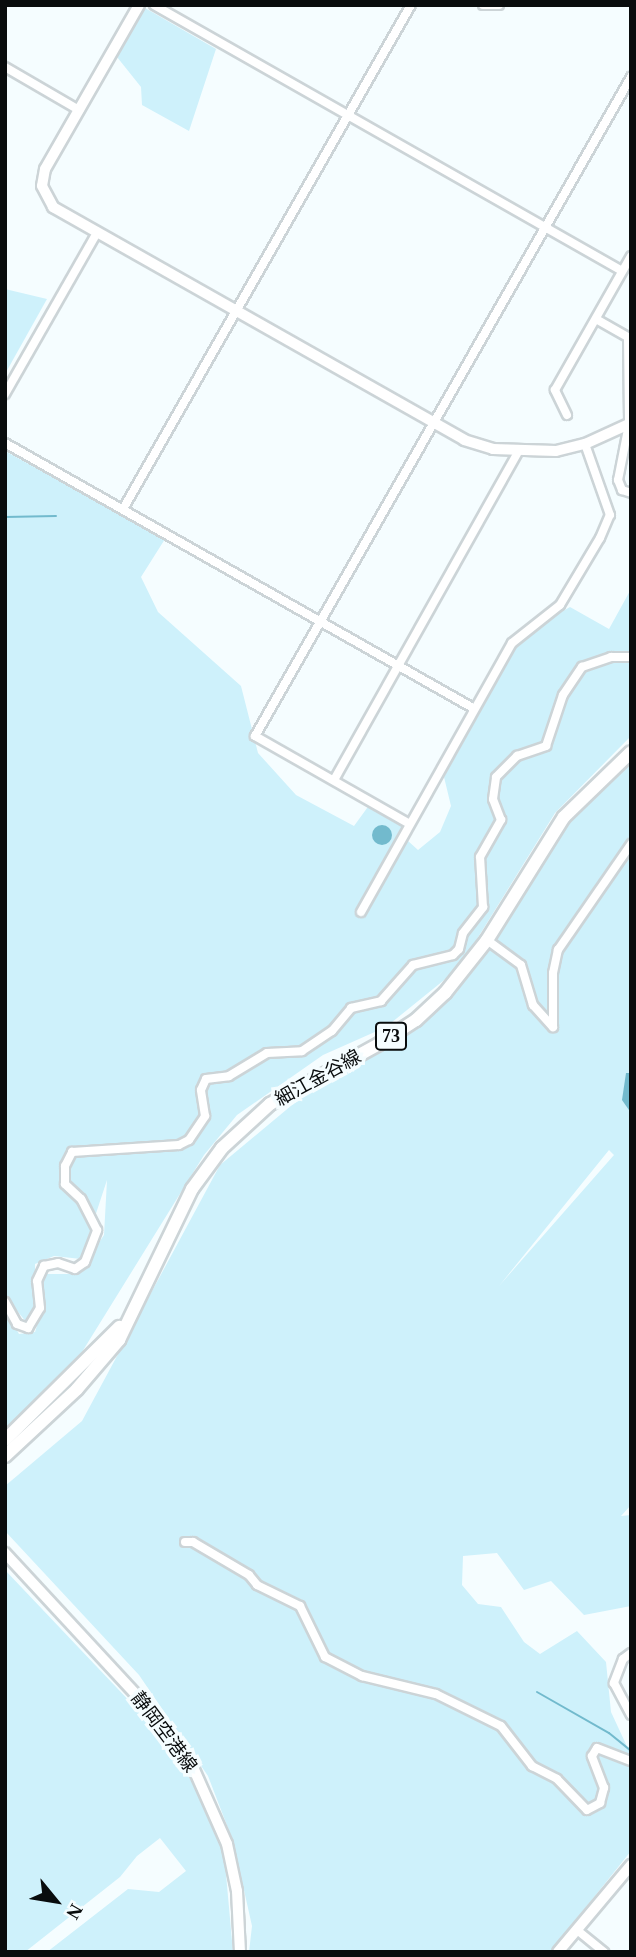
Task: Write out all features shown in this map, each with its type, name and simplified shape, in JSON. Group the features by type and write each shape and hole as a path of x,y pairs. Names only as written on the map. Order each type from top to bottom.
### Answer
{"main road":[{"name":"細江金谷線","path":"5,1456 103,1362 139,1298 192,1189 231,1138 270,1104 416,1020 445,993 487,940 564,817 631,752"},
{"name":"細江金谷線","path":"5,1440 93,1357 139,1298"},
{"name":"静岡空港線","path":"5,1553 144,1703 192,1765 227,1844 237,1891 240,1952"}],"street":[{"path":"139,5 45,169 42,186 53,208 432,424 474,443 518,452 585,444 630,424"},
{"path":"154,5 622,271"},
{"path":"123,509 411,5"},
{"path":"483,5 499,5"},
{"path":"5,67 79,110"},
{"path":"408,823 256,736 631,77"},
{"path":"5,394 96,233"},
{"path":"567,415 555,390 631,256"},
{"path":"596,318 629,339 630,424 618,480 622,490 631,493"},
{"path":"5,443 473,708"},
{"path":"361,912 408,823 512,643 560,605 600,538 610,515 585,444"},
{"path":"334,780 518,452"},
{"path":"5,1302 17,1324 28,1328 40,1308 37,1281 44,1266 58,1262 75,1269 85,1262 97,1230 81,1199 65,1184 65,1166 72,1152 179,1145 189,1140 205,1116 201,1090 206,1079 229,1076 267,1053 302,1051 332,1031 351,1007 381,1001 413,965 444,957 459,949 463,933 483,906 480,857 501,820 493,799 496,777 517,757 546,746 563,695 582,667 611,657 631,657"},
{"path":"487,940 521,965 533,1005 553,1027 553,973 558,950 631,844"},
{"path":"185,1542 193,1542 300,1606 325,1657 362,1676 436,1694 502,1726 532,1766 557,1779 587,1810 600,1803 604,1788 592,1756 597,1748 631,1761"},
{"path":"631,1653 621,1664 614,1683 631,1715"},
{"path":"558,1952 631,1865"},
{"path":"577,1930 604,1952"}],"shaded area":[{"path":"145,8 216,49 189,131 142,105 141,87 117,57"},
{"path":"5,289 47,299 5,374"},
{"path":"5,451 165,539 141,577 158,612 241,686 258,753 296,795 354,826 370,804 403,824 366,909 407,840 418,850 440,832 451,806 444,777 524,633 570,607 609,629 631,589 631,736 555,813 459,968 386,1027 323,1055 237,1115 204,1155 82,1352 5,1430 5,1309 19,1334 35,1332 43,1307 44,1274 78,1274 104,1235 107,1180 81,1259 54,1256 35,1264 35,1312 27,1323 5,1296"},
{"path":"631,760 631,1505 621,1516 631,1515 631,1606 584,1615 551,1581 524,1590 497,1553 463,1556 462,1585 478,1604 501,1607 524,1642 540,1654 577,1631 606,1662 611,1712 631,1755 631,1851 550,1952 249,1952 252,1926 233,1841 208,1776 139,1675 5,1531 5,1486 82,1421 220,1165 292,1105 457,992 521,888 589,798","holes":["609,1150 614,1155 499,1286"]},
{"path":"5,1570 135,1707 191,1780 214,1823 225,1863 233,1952 47,1952 128,1889 159,1892 186,1871 160,1838 137,1856 120,1877 25,1952 5,1952"}],"water":[{"path":"382,825 389,828 392,835 389,842 382,845 375,842 372,835 375,828"},
{"path":"626,1073 631,1073 631,1113 622,1100"}],"waterway":[{"path":"5,517 56,516"},
{"path":"537,1692 609,1733 631,1751"}]}
